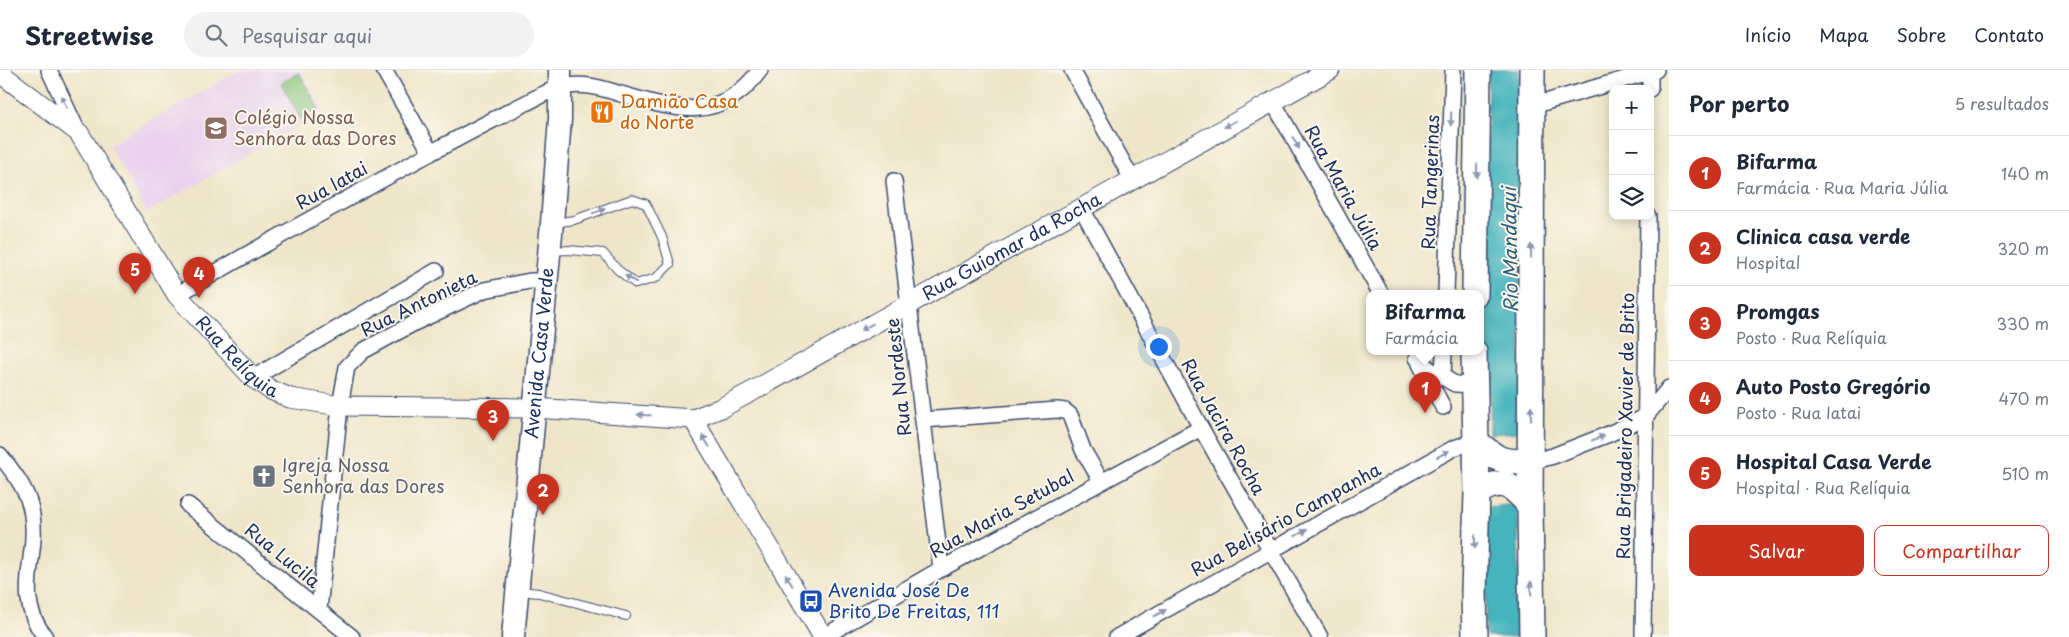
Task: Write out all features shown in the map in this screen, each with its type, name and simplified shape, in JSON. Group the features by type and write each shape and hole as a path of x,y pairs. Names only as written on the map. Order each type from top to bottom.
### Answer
{"main road":[{"path":"1475,290 1478,70"},
{"path":"1532,70 1530,506 1532,637"},
{"name":"Avenida Casa Verde","path":"513,637 550,251 560,78"},
{"path":"1474,355 1477,493 1474,592 1475,637"},
{"path":"1475,441 1494,457 1502,461 1531,462"},
{"path":"1477,493 1489,485 1504,484 1514,488 1530,506"}],"street":[{"path":"384,70 431,153"},
{"path":"560,78 658,104 686,109 724,104 753,80 760,70"},
{"path":"1072,70 1132,179"},
{"name":"Rua Guiomar da Rocha","path":"693,419 721,408 751,392 1272,100 1330,70"},
{"name":"Rua Tangerinas","path":"1446,290 1453,70"},
{"path":"1532,106 1652,71 1650,85"},
{"path":"55,72 79,133"},
{"name":"Rua Relíquia","path":"0,74 79,133 177,295 252,378 271,390 290,398 340,406 535,408 693,419"},
{"name":"Rua Iatai","path":"177,295 484,124 560,78"},
{"name":"Rua Maria Júlia","path":"1272,100 1379,290"},
{"name":"Rua Nordeste","path":"894,181 941,569"},
{"name":"Rua Jacira Rocha","path":"1081,207 1201,428 1320,637"},
{"name":"Rua Brigadeiro Xavier de Brito","path":"1643,637 1648,220"},
{"path":"252,378 436,272"},
{"name":"Rua Antonieta","path":"319,610 340,406 347,367 363,351 414,323 484,290 530,281 547,282"},
{"path":"1415,355 1429,369 1455,384 1475,385"},
{"path":"1415,355 1443,407"},
{"path":"1443,376 1444,355"},
{"path":"1531,462 1609,434 1645,416 1669,388"},
{"path":"923,420 1057,410 1065,411 1070,415 1083,450 1101,481"},
{"path":"693,419 823,637"},
{"name":"Rua Maria Setubal","path":"823,637 941,569 1201,428"},
{"name":"Rua Belisário Campanha","path":"1117,637 1454,448 1475,441"},
{"path":"0,455 18,478 28,496 32,516 33,545 28,574 30,604 31,612 38,628 45,637"},
{"name":"Rua Lucila","path":"188,505 352,637"}],"lane":[{"path":"550,251 568,250 603,253 618,270 636,284 656,278 670,264 662,237 646,204 632,199 574,220 552,224"},
{"path":"518,590 538,593 626,616"}],"shaded area":[{"name":"Colégio Nossa Senhora das Dores","path":"240,70 300,70 323,111 147,213 109,145"}],"green space":[{"path":"299,73 319,109 301,119 281,83"}],"water":[{"name":"Rio Mandaqui","path":"1488,70 1519,70 1521,432 1490,434 1491,371 1485,336"},
{"path":"1518,504 1519,637 1486,637 1485,507"}],"place":[{"name":"Damião Casa do Norte","path":"602,112"},
{"name":"Colégio Nossa Senhora das Dores","path":"216,128"},
{"name":"Hospital Casa Verde","path":"135,294"},
{"name":"Auto Posto Gregório","path":"199,298"},
{"name":"Bifarma","path":"1425,413"},
{"name":"Promgas","path":"493,441"},
{"name":"Igreja Nossa Senhora das Dores","path":"264,476"},
{"name":"Clinica casa verde","path":"543,515"},
{"name":"Avenida José De Brito De Freitas, 111","path":"811,601"}]}
